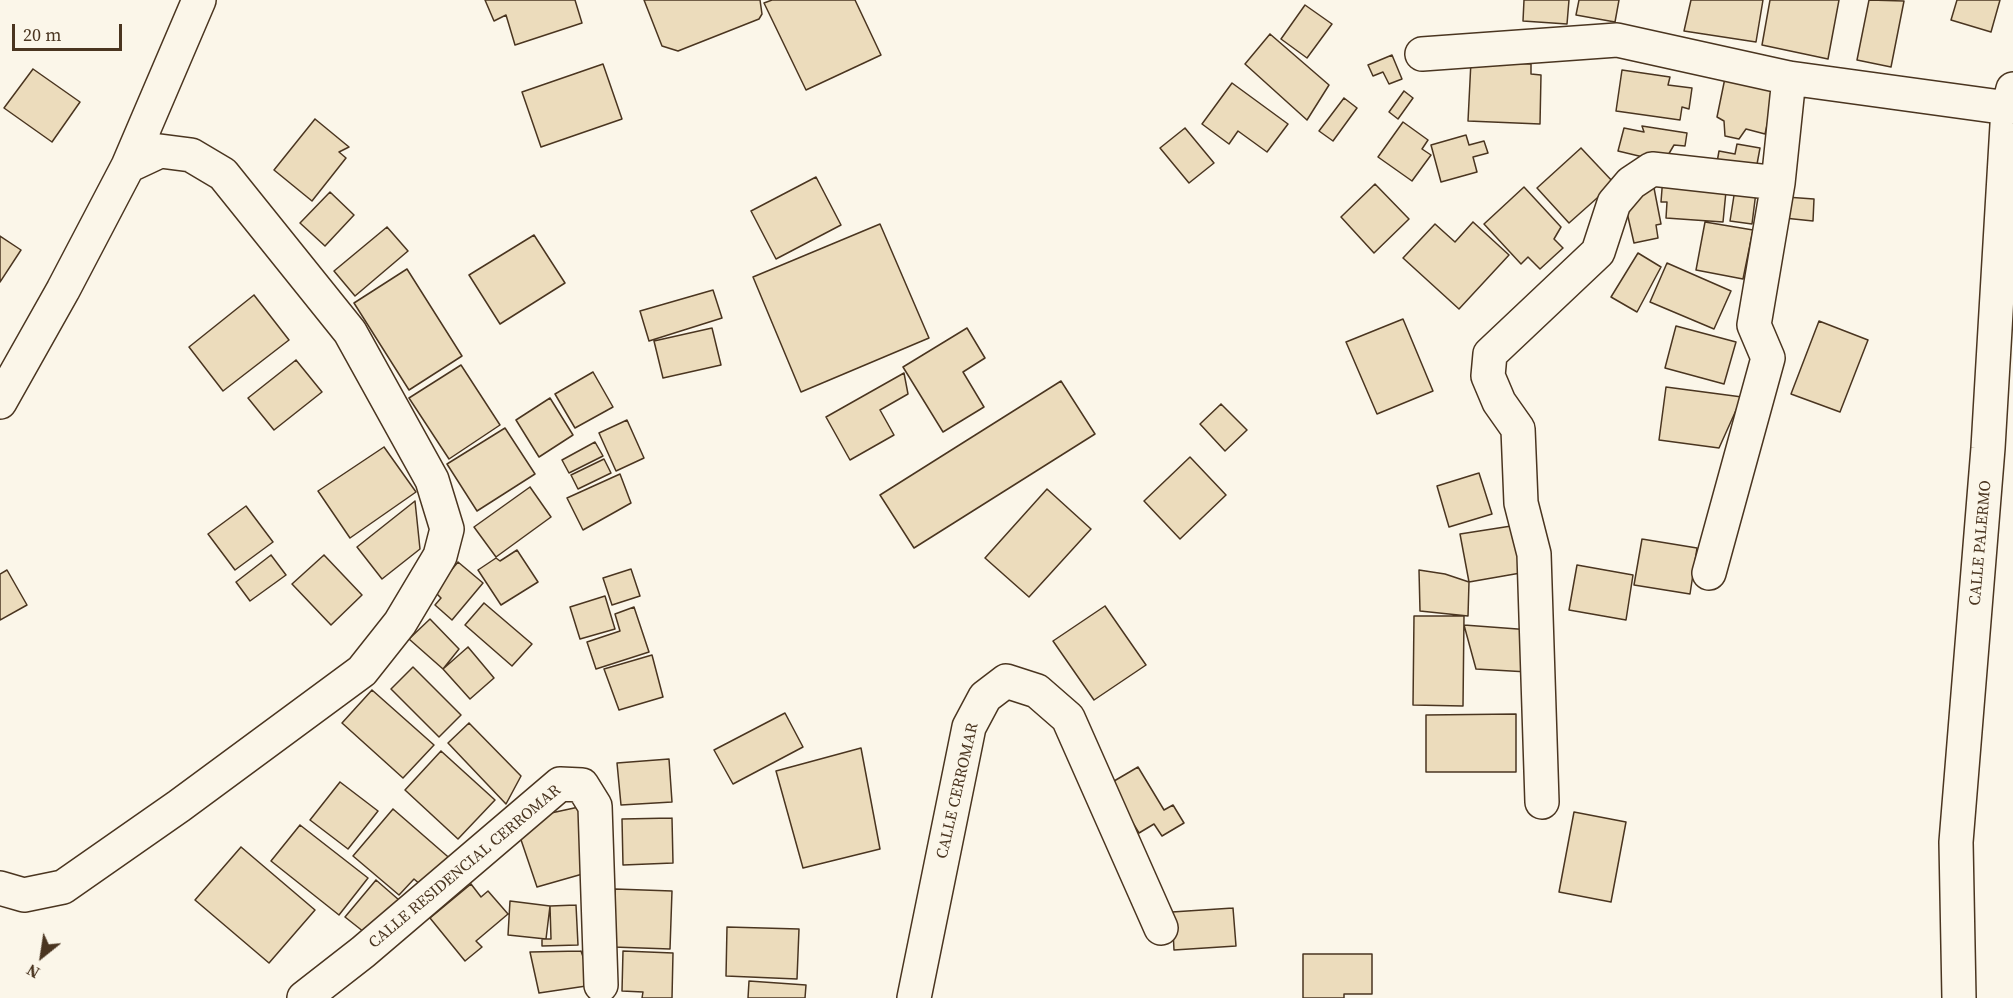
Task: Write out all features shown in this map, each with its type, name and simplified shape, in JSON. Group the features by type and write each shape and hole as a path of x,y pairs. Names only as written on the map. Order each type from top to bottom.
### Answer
{"street":[{"path":"0,402 63,290 128,166 199,0"},
{"path":"1422,54 1617,40 1789,78 2011,98"},
{"path":"1709,573 1768,358 1754,325 1778,183 1789,78"},
{"name":"CALLE PALERMO","path":"1959,998 1956,842 2001,446 2011,98"},
{"path":"0,888 24,895 63,887 179,806 362,671 400,623 429,575 440,556 447,529 432,480 350,332 223,174 192,155 160,151 128,166"},
{"path":"1542,802 1534,554 1521,503 1518,429 1499,402 1488,376 1490,354 1598,252 1614,203 1631,183 1652,169 1778,183"},
{"name":"CALLE CERROMAR","path":"914,998 969,727 985,697 1006,681 1037,691 1068,718 1161,928"},
{"name":"CALLE RESIDENCIAL CERROMAR","path":"304,998 363,952 560,784 582,784 596,806 601,985"}],"building":[{"path":"485,0 575,0 582,23 515,45 506,15 494,21"},
{"path":"644,0 760,0 762,14 759,19 678,51 662,46"},
{"path":"772,0 855,0 881,55 806,90 764,3"},
{"path":"1524,0 1569,0 1567,24 1523,21"},
{"path":"1579,0 1619,0 1615,22 1576,15"},
{"path":"1691,0 1763,0 1756,42 1684,31"},
{"path":"1770,0 1839,0 1828,59 1762,45"},
{"path":"1869,0 1904,1 1891,67 1857,60"},
{"path":"1957,0 2000,0 1991,32 1951,20"},
{"path":"1305,5 1332,24 1307,58 1281,39"},
{"path":"1270,34 1329,85 1307,120 1245,64"},
{"path":"1392,55 1402,79 1389,84 1383,72 1373,76 1368,65"},
{"path":"1471,61 1531,64 1531,74 1541,75 1540,124 1468,121"},
{"path":"603,64 622,119 541,147 522,92"},
{"path":"33,69 80,102 52,142 4,108"},
{"path":"1622,70 1670,77 1668,85 1692,88 1689,109 1682,107 1680,120 1616,111"},
{"path":"1725,78 1775,90 1765,134 1746,129 1739,139 1725,136 1724,121 1717,117"},
{"path":"1232,83 1288,124 1267,152 1238,131 1229,144 1202,124"},
{"path":"1404,91 1413,98 1398,119 1389,112"},
{"path":"1344,98 1357,108 1333,141 1319,131"},
{"path":"315,119 349,147 339,152 346,158 312,201 274,170"},
{"path":"1403,122 1428,140 1422,149 1431,155 1412,181 1378,157"},
{"path":"1642,126 1687,133 1685,146 1674,145 1664,162 1618,151 1624,128 1644,132"},
{"path":"1185,128 1214,163 1189,183 1160,148"},
{"path":"1466,135 1469,145 1484,141 1488,153 1473,157 1477,172 1441,182 1431,145"},
{"path":"1737,144 1760,148 1755,175 1716,168 1719,151 1735,154"},
{"path":"1581,148 1614,183 1569,223 1537,188"},
{"path":"1663,176 1727,181 1723,222 1666,218 1667,202 1661,202"},
{"path":"816,177 841,225 776,259 751,211"},
{"path":"1375,184 1409,219 1374,253 1341,217"},
{"path":"1524,187 1561,227 1554,239 1563,248 1540,269 1528,257 1521,264 1484,224"},
{"path":"1654,188 1661,224 1656,225 1658,238 1634,243 1623,195"},
{"path":"1735,189 1756,192 1752,224 1730,221"},
{"path":"330,192 354,215 325,246 300,223"},
{"path":"1786,197 1814,199 1813,221 1784,218"},
{"path":"1473,222 1509,255 1459,309 1403,258 1435,224 1455,242"},
{"path":"1705,222 1753,230 1743,279 1696,270"},
{"path":"880,224 929,338 801,392 753,277"},
{"path":"387,227 408,251 355,296 334,271"},
{"path":"534,235 565,283 500,324 469,275"},
{"path":"0,236 21,250 0,282"},
{"path":"1638,253 1661,267 1637,312 1611,297"},
{"path":"1667,263 1731,291 1714,329 1650,302"},
{"path":"407,269 462,356 409,390 354,303"},
{"path":"713,290 722,318 649,341 640,311"},
{"path":"254,295 289,340 223,391 189,347"},
{"path":"1403,319 1433,391 1377,414 1346,342"},
{"path":"1819,321 1868,340 1840,412 1791,394"},
{"path":"1676,326 1736,342 1724,384 1665,368"},
{"path":"712,328 721,365 663,378 654,341"},
{"path":"967,328 985,358 963,372 984,407 943,432 903,367"},
{"path":"296,360 322,392 274,430 248,398"},
{"path":"461,365 500,425 449,459 409,398"},
{"path":"593,372 613,407 575,428 555,394"},
{"path":"904,373 908,394 880,410 894,435 850,460 826,417"},
{"path":"1061,381 1095,434 914,548 880,495"},
{"path":"1666,387 1742,397 1719,448 1659,440"},
{"path":"550,398 573,435 539,457 516,420"},
{"path":"1221,404 1247,430 1225,451 1200,424"},
{"path":"627,420 644,458 616,471 599,433"},
{"path":"505,428 535,474 477,511 447,464"},
{"path":"595,442 603,456 569,473 562,460"},
{"path":"384,447 416,492 350,538 318,491"},
{"path":"1190,457 1226,495 1180,539 1144,501"},
{"path":"604,459 611,473 578,489 571,475"},
{"path":"1479,473 1492,514 1449,527 1437,486"},
{"path":"620,474 631,503 583,530 567,498"},
{"path":"530,487 551,517 496,557 474,527"},
{"path":"1047,489 1091,529 1029,597 985,558"},
{"path":"415,501 420,549 382,579 357,547"},
{"path":"246,506 273,542 235,570 208,534"},
{"path":"1524,524 1532,571 1469,582 1460,534"},
{"path":"1642,539 1697,548 1690,594 1634,585"},
{"path":"517,550 538,582 501,605 478,570 496,558 500,561"},
{"path":"271,555 286,575 250,601 236,582"},
{"path":"324,555 362,595 331,625 292,584"},
{"path":"458,562 483,583 452,620 435,605 441,598 434,591"},
{"path":"1577,565 1633,575 1626,620 1569,610"},
{"path":"631,569 640,596 612,605 603,578"},
{"path":"7,570 27,605 0,620 0,574"},
{"path":"1419,570 1445,574 1469,582 1468,616 1420,611"},
{"path":"605,596 615,629 580,639 570,607"},
{"path":"484,603 532,644 512,666 465,625"},
{"path":"1105,606 1146,665 1094,700 1053,641"},
{"path":"634,607 649,652 596,669 587,642 620,631 615,614"},
{"path":"1414,616 1464,616 1463,706 1413,705"},
{"path":"430,619 459,649 443,669 409,639"},
{"path":"1464,625 1531,630 1528,672 1476,669"},
{"path":"468,647 494,678 470,699 443,669"},
{"path":"652,655 663,697 619,710 604,669"},
{"path":"413,667 461,715 439,737 391,689"},
{"path":"372,690 434,745 403,778 342,723"},
{"path":"785,713 803,747 733,784 714,750"},
{"path":"1516,714 1516,772 1426,772 1426,715"},
{"path":"469,723 521,776 506,804 448,743"},
{"path":"861,748 880,849 803,868 776,771"},
{"path":"441,751 495,800 458,839 405,790"},
{"path":"669,759 672,802 621,805 617,763"},
{"path":"1138,767 1164,810 1173,805 1184,823 1162,836 1154,824 1139,833 1109,784"},
{"path":"340,782 378,811 348,849 310,820"},
{"path":"588,805 593,871 537,887 517,828 528,818"},
{"path":"393,809 454,862 429,892 414,879 399,895 353,856"},
{"path":"1574,812 1626,822 1611,902 1559,892"},
{"path":"672,818 673,863 623,865 622,819"},
{"path":"300,825 368,878 339,915 271,861"},
{"path":"241,847 315,910 269,963 195,900"},
{"path":"376,880 399,900 369,936 345,917"},
{"path":"471,884 481,897 488,891 508,914 476,941 482,947 465,961 430,918"},
{"path":"615,889 672,891 670,949 613,947"},
{"path":"510,901 550,906 546,939 508,935"},
{"path":"576,905 578,945 542,946 542,939 551,939 550,906"},
{"path":"1233,908 1236,946 1174,950 1172,912"},
{"path":"727,927 799,929 797,979 726,976"},
{"path":"581,951 593,985 539,993 530,952"},
{"path":"623,951 673,953 672,998 642,998 643,992 622,991"},
{"path":"1303,954 1372,954 1372,994 1344,994 1344,998 1303,998"},
{"path":"749,981 806,985 805,998 748,998"}]}
